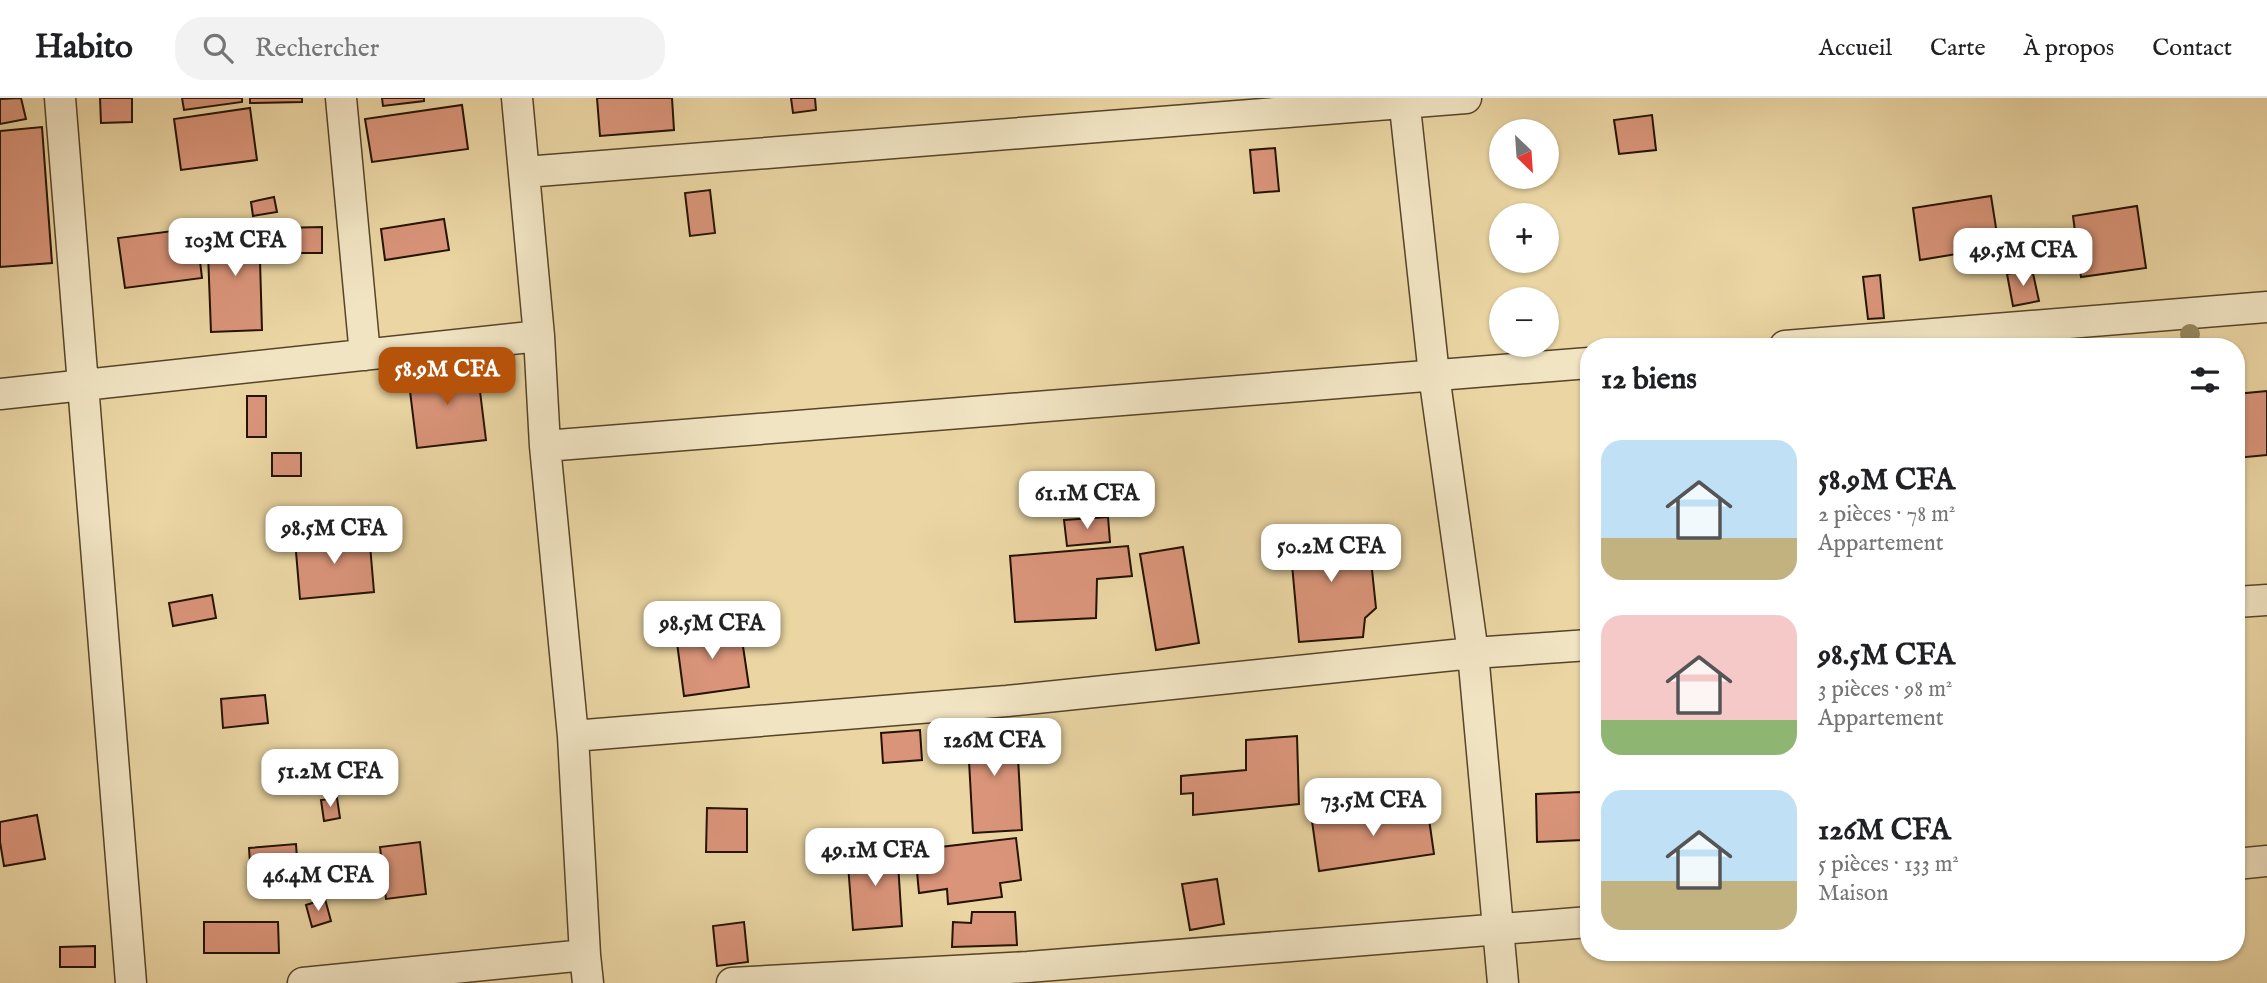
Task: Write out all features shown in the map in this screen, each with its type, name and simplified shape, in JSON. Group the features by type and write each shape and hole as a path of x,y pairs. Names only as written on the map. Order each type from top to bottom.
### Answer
{"street":[{"path":"61,98 131,983"},
{"path":"341,98 365,355"},
{"path":"303,983 587,969 573,736 545,446 539,336 517,98"},
{"path":"525,172 1466,98"},
{"path":"1404,101 1434,375 1473,653 1503,983"},
{"path":"1884,338 2267,307"},
{"path":"0,394 539,336"},
{"path":"545,446 1580,364"},
{"path":"2245,601 2267,600"},
{"path":"573,736 1007,701 1473,653 1580,646"},
{"path":"2245,863 2267,861"},
{"path":"732,983 1028,967 1580,923"}],"building":[{"path":"21,98 26,119 0,124 0,99"},
{"path":"100,98 132,98 132,122 101,123"},
{"path":"182,98 242,98 242,102 184,110"},
{"path":"250,98 302,98 302,102 250,103"},
{"path":"382,98 424,98 424,101 383,106"},
{"path":"597,98 672,98 674,130 600,136"},
{"path":"791,98 815,98 816,110 793,113"},
{"path":"462,105 468,149 372,162 365,119"},
{"path":"250,108 257,160 181,170 174,119"},
{"path":"1652,115 1656,150 1619,154 1614,120"},
{"path":"42,127 52,263 0,267 0,131"},
{"path":"1275,148 1279,191 1254,193 1250,150"},
{"path":"710,190 715,233 690,236 685,193"},
{"path":"1991,196 1999,247 1920,260 1913,208"},
{"path":"274,197 277,212 253,216 251,202"},
{"path":"2137,206 2146,268 2081,277 2073,216"},
{"path":"444,219 449,250 385,260 381,229"},
{"path":"259,225 262,330 211,332 207,227"},
{"path":"322,227 322,253 280,253 280,228"},
{"path":"196,228 202,278 125,288 118,238"},
{"path":"2032,269 2039,301 2013,306 2007,274"},
{"path":"1880,275 1884,318 1868,319 1863,277"},
{"path":"477,367 486,440 417,448 408,375"},
{"path":"2267,391 2267,455 2245,457 2245,393"},
{"path":"247,396 266,396 266,437 247,437"},
{"path":"272,453 301,453 301,476 272,476"},
{"path":"1108,517 1110,542 1067,546 1064,520"},
{"path":"1353,527 1357,551 1370,551 1376,608 1365,618 1363,637 1299,642 1289,531"},
{"path":"369,533 374,592 300,599 295,540"},
{"path":"1128,546 1132,576 1097,579 1096,618 1015,622 1010,556"},
{"path":"1183,547 1199,643 1156,650 1140,554"},
{"path":"212,595 216,618 173,626 169,603"},
{"path":"740,626 749,687 684,696 676,635"},
{"path":"265,695 268,723 223,728 221,699"},
{"path":"1016,722 1022,830 973,833 967,725"},
{"path":"920,730 922,760 883,763 881,733"},
{"path":"1297,736 1299,804 1193,815 1193,793 1181,794 1181,776 1246,770 1246,740"},
{"path":"1580,792 1580,840 1537,842 1536,794"},
{"path":"337,798 340,818 324,821 321,800"},
{"path":"1427,805 1434,854 1319,871 1312,821"},
{"path":"707,808 747,809 747,852 706,852"},
{"path":"37,815 45,859 4,866 0,822"},
{"path":"1016,838 1021,880 1000,883 1002,897 948,904 947,889 919,893 915,850"},
{"path":"420,842 426,894 386,899 380,847"},
{"path":"296,844 298,873 251,877 249,848"},
{"path":"897,847 902,926 853,930 847,851"},
{"path":"355,875 357,892 333,894 332,877"},
{"path":"1217,879 1224,924 1190,930 1182,884"},
{"path":"325,899 331,921 312,927 306,905"},
{"path":"972,912 1015,912 1017,945 952,947 953,922 971,923"},
{"path":"204,922 278,922 279,953 204,953"},
{"path":"744,922 748,962 717,966 713,926"},
{"path":"95,946 95,967 60,967 60,947"}]}
